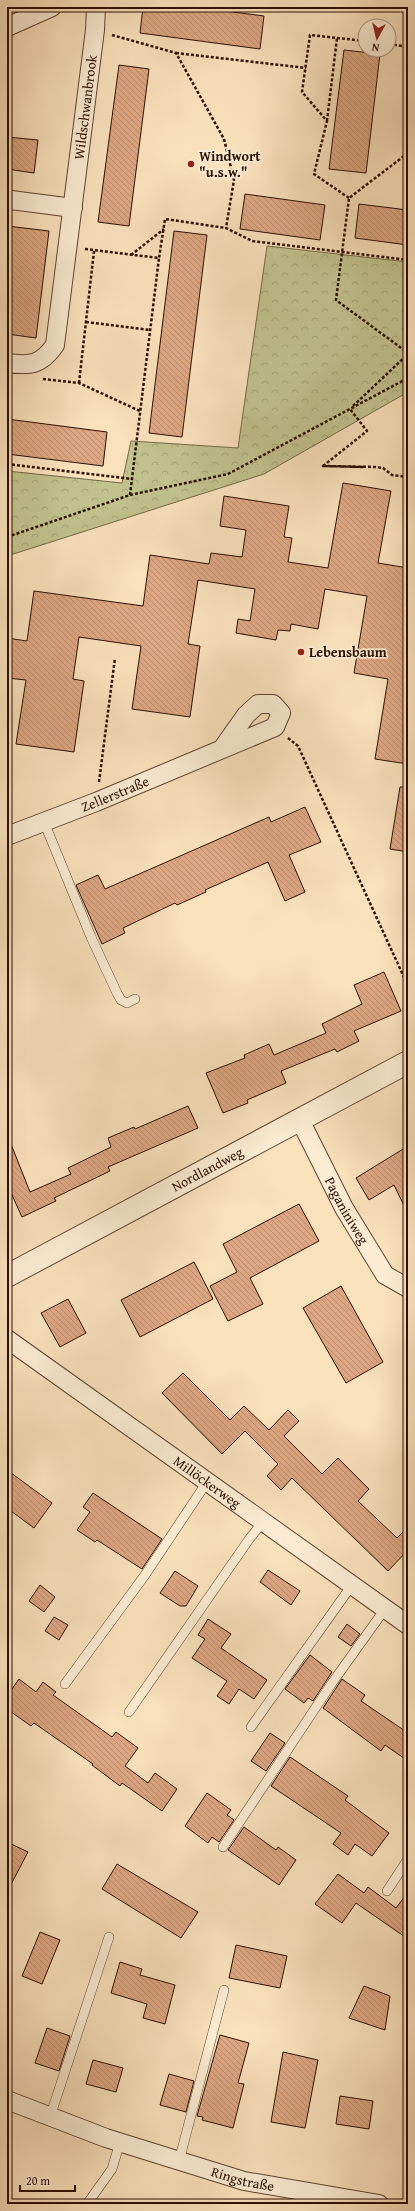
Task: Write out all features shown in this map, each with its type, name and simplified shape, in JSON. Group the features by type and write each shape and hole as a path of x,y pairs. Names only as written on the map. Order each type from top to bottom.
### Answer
{"street":[{"path":"7,27 52,7"},
{"name":"Wildschwanbrook","path":"7,363 34,364 47,357 55,345 95,30 96,7"},
{"path":"7,202 11,200 73,208"},
{"path":"222,750 246,714 258,704 273,704 281,713 276,727"},
{"name":"Zellerstraße","path":"7,836 96,802 276,727"},
{"name":"Nordlandweg","path":"7,1276 408,1062"},
{"name":"Paganiniweg","path":"300,1120 344,1208 385,1275 408,1288"},
{"name":"Millöckerweg","path":"7,1339 408,1625"},
{"name":"Ringstraße","path":"7,2100 120,2142 244,2181 379,2204"}],"lane":[{"path":"44,822 91,937 117,993 121,1000 127,1003 135,999"},
{"path":"65,1684 145,1574 207,1482"},
{"path":"129,1712 250,1538 263,1522"},
{"path":"251,1726 352,1585"},
{"path":"222,1847 332,1683 385,1609"},
{"path":"387,1891 408,1859"},
{"path":"50,2117 110,1937"},
{"path":"179,2161 224,1990"},
{"path":"87,2204 112,2169 120,2142"}],"path":[{"path":"384,7 408,10"},
{"path":"95,30 176,53 306,68"},
{"path":"327,121 302,92 310,34 357,41"},
{"path":"337,38 327,121 314,174 349,198"},
{"path":"397,45 408,47"},
{"path":"176,53 224,139 234,180 226,228"},
{"path":"408,122 408,135"},
{"path":"350,409 408,353 336,300 349,198 408,153"},
{"path":"130,495 165,219 226,228 252,241 408,260"},
{"path":"131,255 164,229"},
{"path":"68,247 160,258"},
{"path":"79,383 94,251"},
{"path":"86,322 150,330"},
{"path":"36,378 79,383 140,410"},
{"path":"7,537 130,495 228,474 408,378"},
{"path":"323,466 366,431 350,409"},
{"path":"7,464 132,479"},
{"path":"323,466 363,467"},
{"path":"323,466 383,468 392,475 408,477"},
{"path":"96,802 115,658"},
{"path":"276,727 298,746 408,986"}],"green space":[{"path":"267,246 408,262 408,392 264,474 7,556 7,471 122,483 131,441 238,448"}],"building":[{"path":"143,7 194,7 264,16 260,49 140,33"},
{"path":"344,50 357,51 357,58 380,58 366,173 329,169"},
{"path":"119,65 149,69 129,226 98,222"},
{"path":"7,137 38,140 34,173 7,169"},
{"path":"245,194 325,205 320,240 240,229"},
{"path":"359,204 408,210 408,245 355,238"},
{"path":"7,226 49,231 36,338 7,334"},
{"path":"174,231 207,235 182,437 149,433"},
{"path":"7,419 107,432 103,466 7,454"},
{"path":"343,483 391,491 378,563 408,568 408,764 375,759 388,679 354,673 367,596 325,589 318,629 291,624 290,631 278,630 276,640 236,633 238,619 250,621 255,589 198,580 188,644 200,646 190,717 132,709 141,646 79,637 73,679 84,681 74,752 16,744 26,680 7,678 7,638 27,641 34,591 143,606 150,555 209,564 211,553 242,557 246,530 220,526 224,496 289,506 284,537 292,538 288,562 328,568"},
{"path":"400,787 408,787 408,852 390,849"},
{"path":"305,807 321,842 289,855 305,892 285,901 268,862 205,890 206,892 177,905 175,903 123,928 125,933 102,944 76,885 98,875 105,889 269,817 271,822"},
{"path":"384,972 401,1011 354,1031 359,1041 337,1052 335,1049 281,1071 286,1083 247,1100 248,1103 223,1113 206,1073 245,1058 244,1055 269,1044 274,1055 326,1033 322,1024 362,1004 354,985"},
{"path":"188,1106 198,1128 108,1167 110,1171 54,1198 56,1201 22,1217 7,1184 7,1134 30,1192 71,1174 68,1168 111,1147 108,1138 134,1127 135,1129"},
{"path":"408,1146 408,1214 394,1185 369,1200 356,1178"},
{"path":"299,1204 319,1241 250,1278 263,1304 228,1321 210,1286 237,1272 223,1244"},
{"path":"194,1262 213,1299 140,1337 121,1300"},
{"path":"341,1286 383,1362 346,1383 303,1308"},
{"path":"68,1299 86,1333 60,1347 41,1313"},
{"path":"183,1373 230,1420 244,1406 269,1430 288,1410 299,1421 284,1436 322,1474 338,1458 369,1489 358,1501 397,1538 408,1527 408,1550 388,1571 292,1478 281,1490 267,1476 278,1464 245,1431 222,1454 162,1393"},
{"path":"7,1470 52,1503 34,1528 7,1508"},
{"path":"93,1493 162,1539 142,1569 97,1540 95,1542 77,1530 90,1512 83,1507"},
{"path":"268,1570 300,1591 291,1605 260,1582"},
{"path":"175,1571 198,1586 186,1606 180,1606 160,1593"},
{"path":"40,1585 55,1597 44,1612 29,1601"},
{"path":"54,1617 68,1625 59,1640 45,1631"},
{"path":"208,1619 231,1634 221,1648 267,1680 254,1699 239,1689 229,1704 217,1696 227,1681 192,1658 205,1639 198,1635"},
{"path":"347,1624 360,1634 351,1646 338,1637"},
{"path":"310,1655 332,1672 313,1701 308,1698 304,1703 285,1689"},
{"path":"19,1679 36,1692 43,1682 56,1692 53,1695 112,1737 116,1732 138,1748 125,1766 148,1783 155,1773 177,1789 162,1811 122,1783 120,1786 92,1765 93,1764 34,1723 31,1726 7,1709 7,1696"},
{"path":"342,1679 365,1695 361,1701 408,1733 408,1761 385,1745 381,1751 323,1708"},
{"path":"270,1733 285,1743 266,1771 251,1761"},
{"path":"290,1757 348,1796 345,1800 389,1833 372,1856 355,1844 348,1855 333,1844 341,1833 271,1786"},
{"path":"207,1793 231,1810 227,1815 234,1820 219,1842 212,1837 208,1843 185,1826"},
{"path":"244,1827 276,1850 278,1847 296,1860 279,1885 228,1850"},
{"path":"7,1842 28,1852 7,1892"},
{"path":"117,1864 198,1912 181,1938 102,1889"},
{"path":"338,1874 364,1893 368,1887 396,1908 408,1892 408,1939 356,1903 342,1923 315,1904"},
{"path":"40,1932 60,1940 42,1984 22,1976"},
{"path":"236,1945 287,1956 280,1988 229,1978"},
{"path":"120,1962 142,1969 140,1975 175,1985 165,2024 143,2018 147,2004 111,1993"},
{"path":"364,1986 390,1996 385,2030 349,2018"},
{"path":"47,2028 70,2036 59,2071 35,2063"},
{"path":"220,2035 249,2043 238,2083 244,2084 233,2128 202,2120 203,2117 197,2116"},
{"path":"283,2052 318,2060 305,2128 271,2122"},
{"path":"93,2060 123,2068 116,2092 86,2084"},
{"path":"169,2074 194,2081 186,2112 160,2105"},
{"path":"340,2096 373,2101 369,2129 336,2124"}],"place":[{"name":"Windwort \"u.s.w.\"","path":"191,164"},
{"name":"Lebensbaum","path":"301,652"}]}
